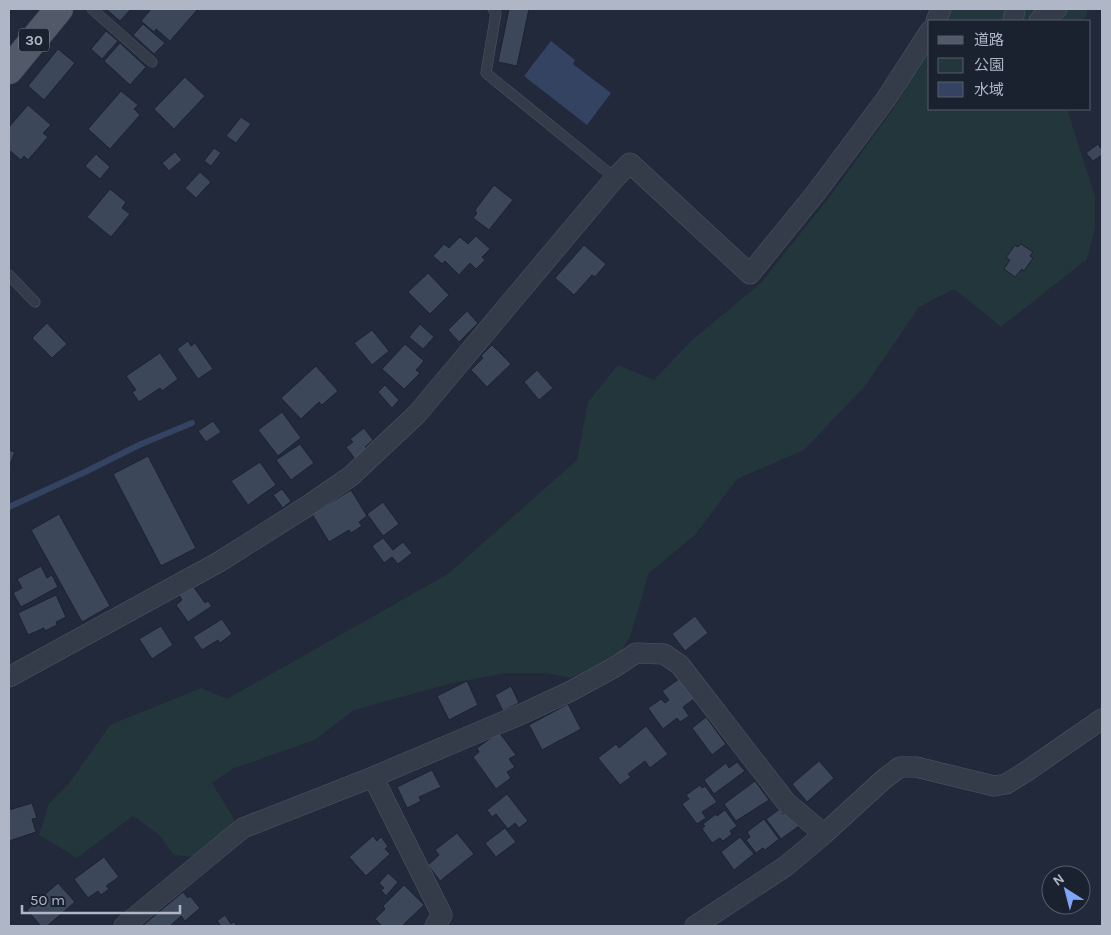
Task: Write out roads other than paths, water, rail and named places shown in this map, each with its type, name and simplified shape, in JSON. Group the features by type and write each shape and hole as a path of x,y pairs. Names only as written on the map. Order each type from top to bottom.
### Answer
{"main road":[{"name":"30","path":"9,70 59,9"}],"street":[{"path":"1040,20 1057,9"},
{"path":"9,677 219,562 351,476 417,414 615,178 630,163 750,274 815,194 886,99 928,34"},
{"path":"124,926 243,828 373,777 516,717 571,691 636,653 664,654 680,665 786,802 824,834"},
{"path":"695,926 786,866 900,767 916,767 994,786 1006,784 1102,719"},
{"path":"373,777 442,916 435,926"}],"lane":[{"path":"92,9 152,62"},
{"path":"493,9 496,13 486,73 615,178"},
{"path":"9,275 34,302"}],"water":[{"path":"551,41 575,60 573,64 611,93 587,125 524,76"}],"waterway":[{"path":"9,507 139,445 192,423"}]}
